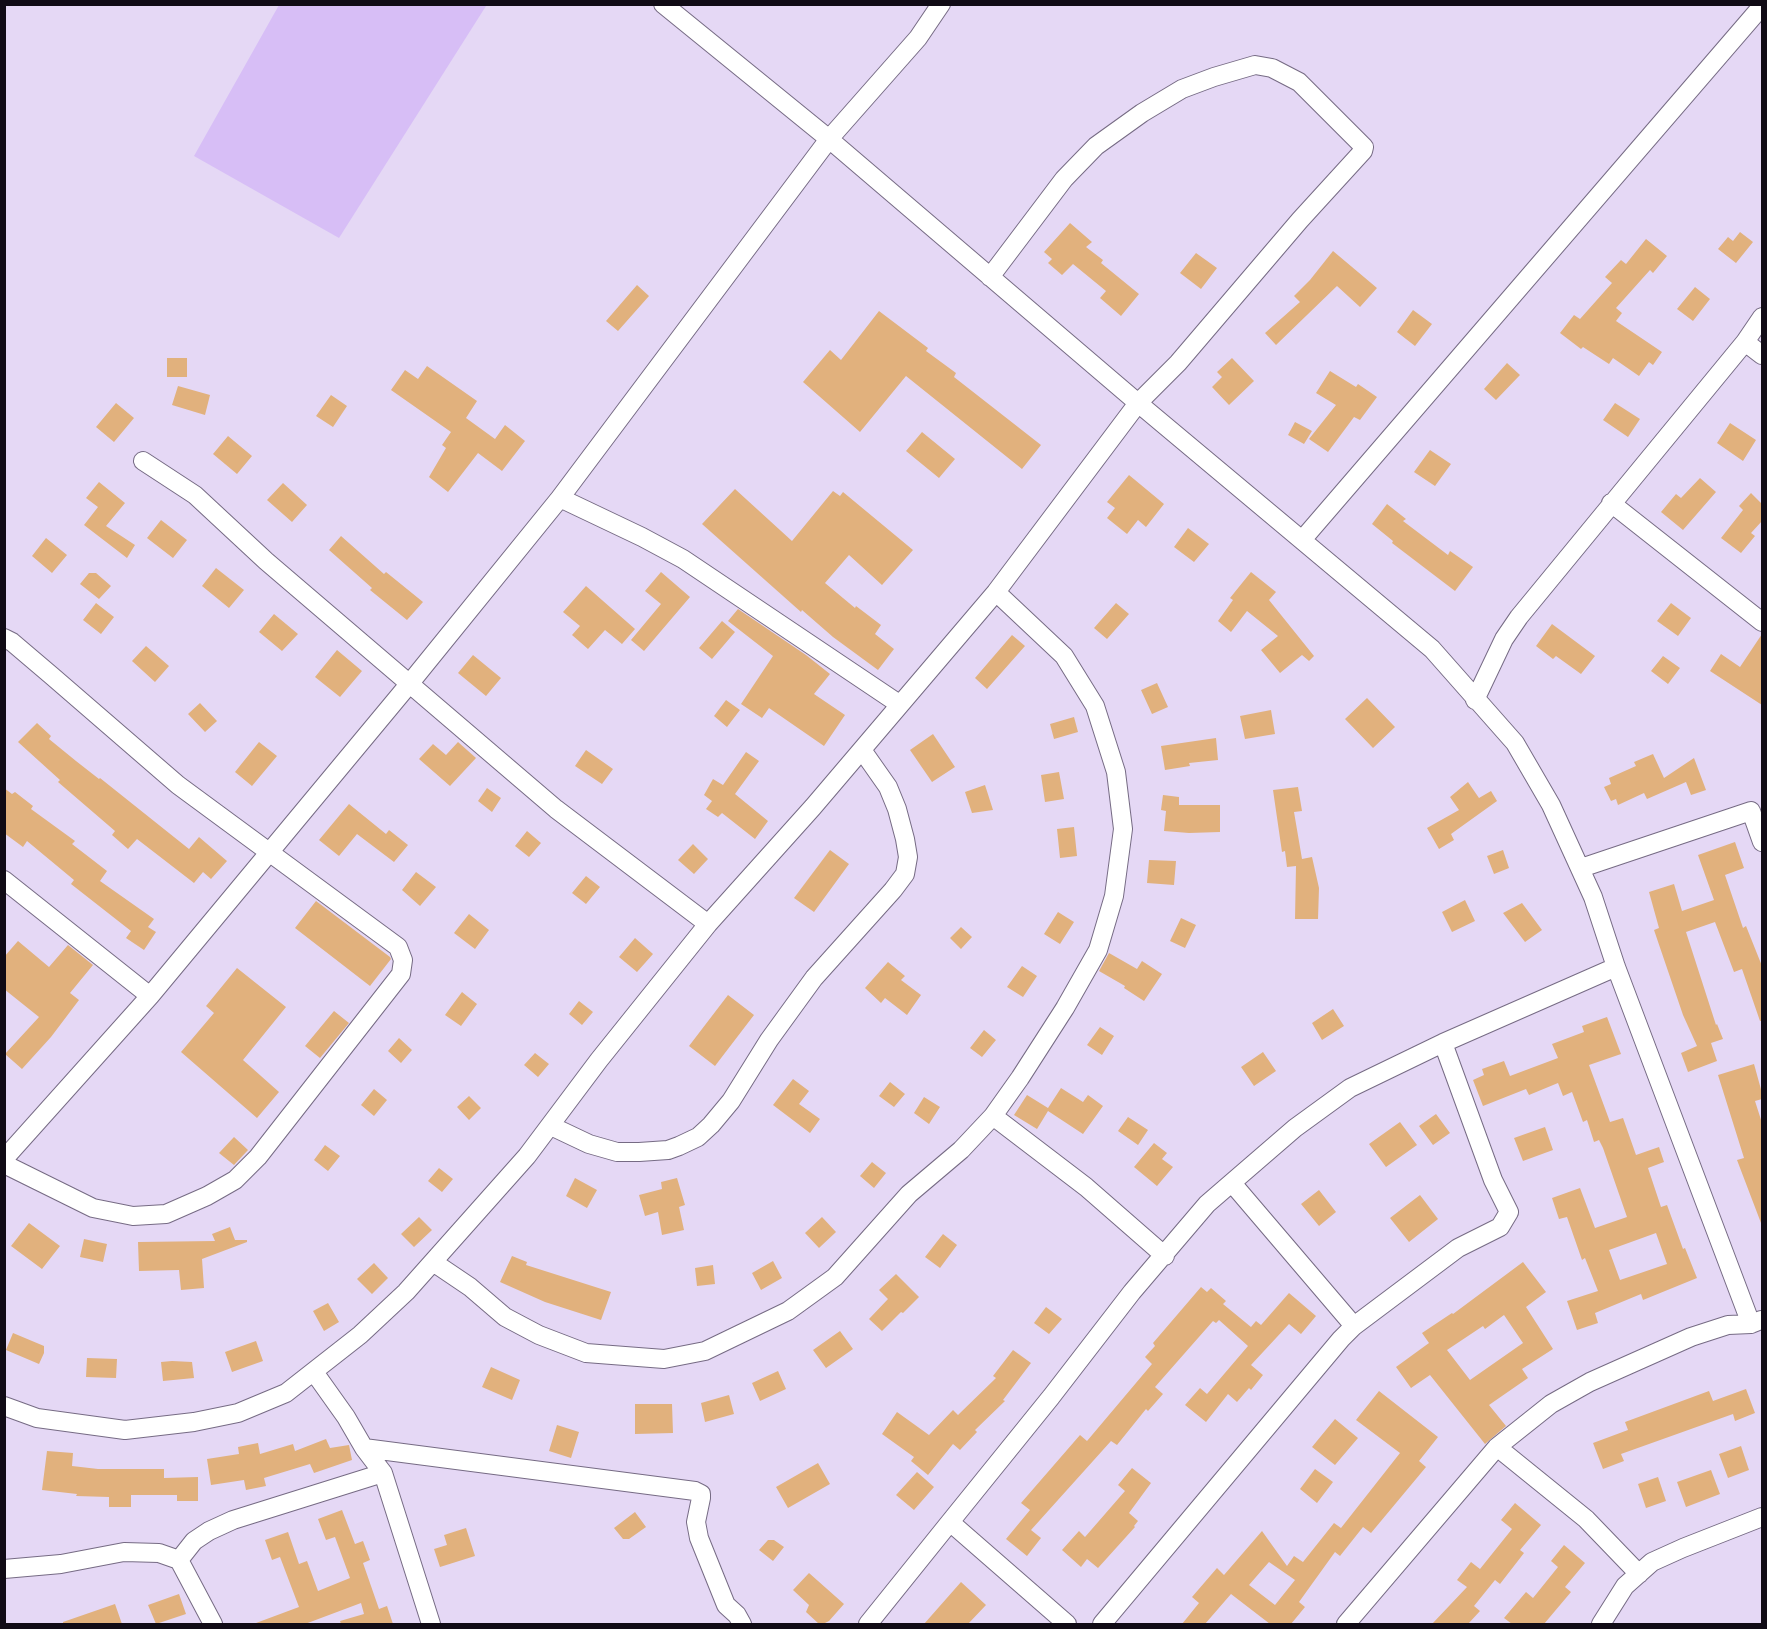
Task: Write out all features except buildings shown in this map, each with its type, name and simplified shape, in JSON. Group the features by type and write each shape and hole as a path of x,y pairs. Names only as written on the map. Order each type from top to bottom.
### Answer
{"street":[{"path":"663,4 829,139 1138,403 1432,649 1515,743 1551,805 1581,868 1616,967 1756,1322 1728,1325 1691,1337 1590,1382 1551,1404 1497,1447 1346,1624"},
{"path":"4,1159 150,996 410,683 560,498 829,139 918,38 941,4"},
{"path":"1302,540 1762,6"},
{"path":"4,1406 38,1418 125,1430 194,1422 238,1413 286,1393 360,1335 433,1263 551,1126 599,1060 708,924 862,750 996,592 1138,403 1178,363 1300,220 1363,152 1362,143 1299,82 1272,68 1255,65 1238,68 1182,89 1142,113 1096,146 1064,179 990,277"},
{"path":"1475,700 1504,639 1519,617 1611,502 1745,342 1762,317"},
{"path":"1745,342 1762,355"},
{"path":"143,462 195,495 266,561 556,809 708,924"},
{"path":"560,498 683,559 899,704"},
{"path":"1611,502 1762,622"},
{"path":"433,1263 470,1287 505,1317 539,1335 586,1353 664,1359 705,1352 788,1311 835,1277 909,1194 961,1150 993,1116 1065,1008 1098,950 1114,896 1123,829 1116,772 1095,706 1065,656 996,592"},
{"path":"4,638 52,676 178,785 398,947 403,960 401,974 258,1157 235,1180 207,1196 166,1214 133,1216 93,1208 4,1164"},
{"path":"551,1126 589,1144 617,1152 668,1149 698,1137 731,1101 769,1041 814,978 893,890 904,874 908,856 897,809 888,787 862,750"},
{"path":"1581,868 1757,809 1762,842"},
{"path":"4,880 150,996"},
{"path":"868,1624 1051,1397 1132,1292 1207,1204 1295,1128 1350,1088 1443,1043 1616,967"},
{"path":"1102,1624 1353,1326 1458,1248 1500,1227 1509,1212 1494,1180 1443,1043"},
{"path":"993,1116 1086,1187 1165,1256"},
{"path":"1232,1183 1353,1326"},
{"path":"314,1372 383,1473 431,1624"},
{"path":"1497,1447 1586,1519 1639,1574"},
{"path":"364,1448 695,1491 701,1494 696,1522 699,1538 726,1605 737,1615 742,1624"},
{"path":"179,1560 194,1541 233,1520 383,1473"},
{"path":"1601,1624 1625,1586 1652,1562 1762,1517"},
{"path":"950,1522 1067,1624"},
{"path":"4,1569 61,1564 124,1552 159,1553 179,1560 213,1624"}],"shaded area":[{"path":"279,5 486,6 339,238 194,156"}]}
